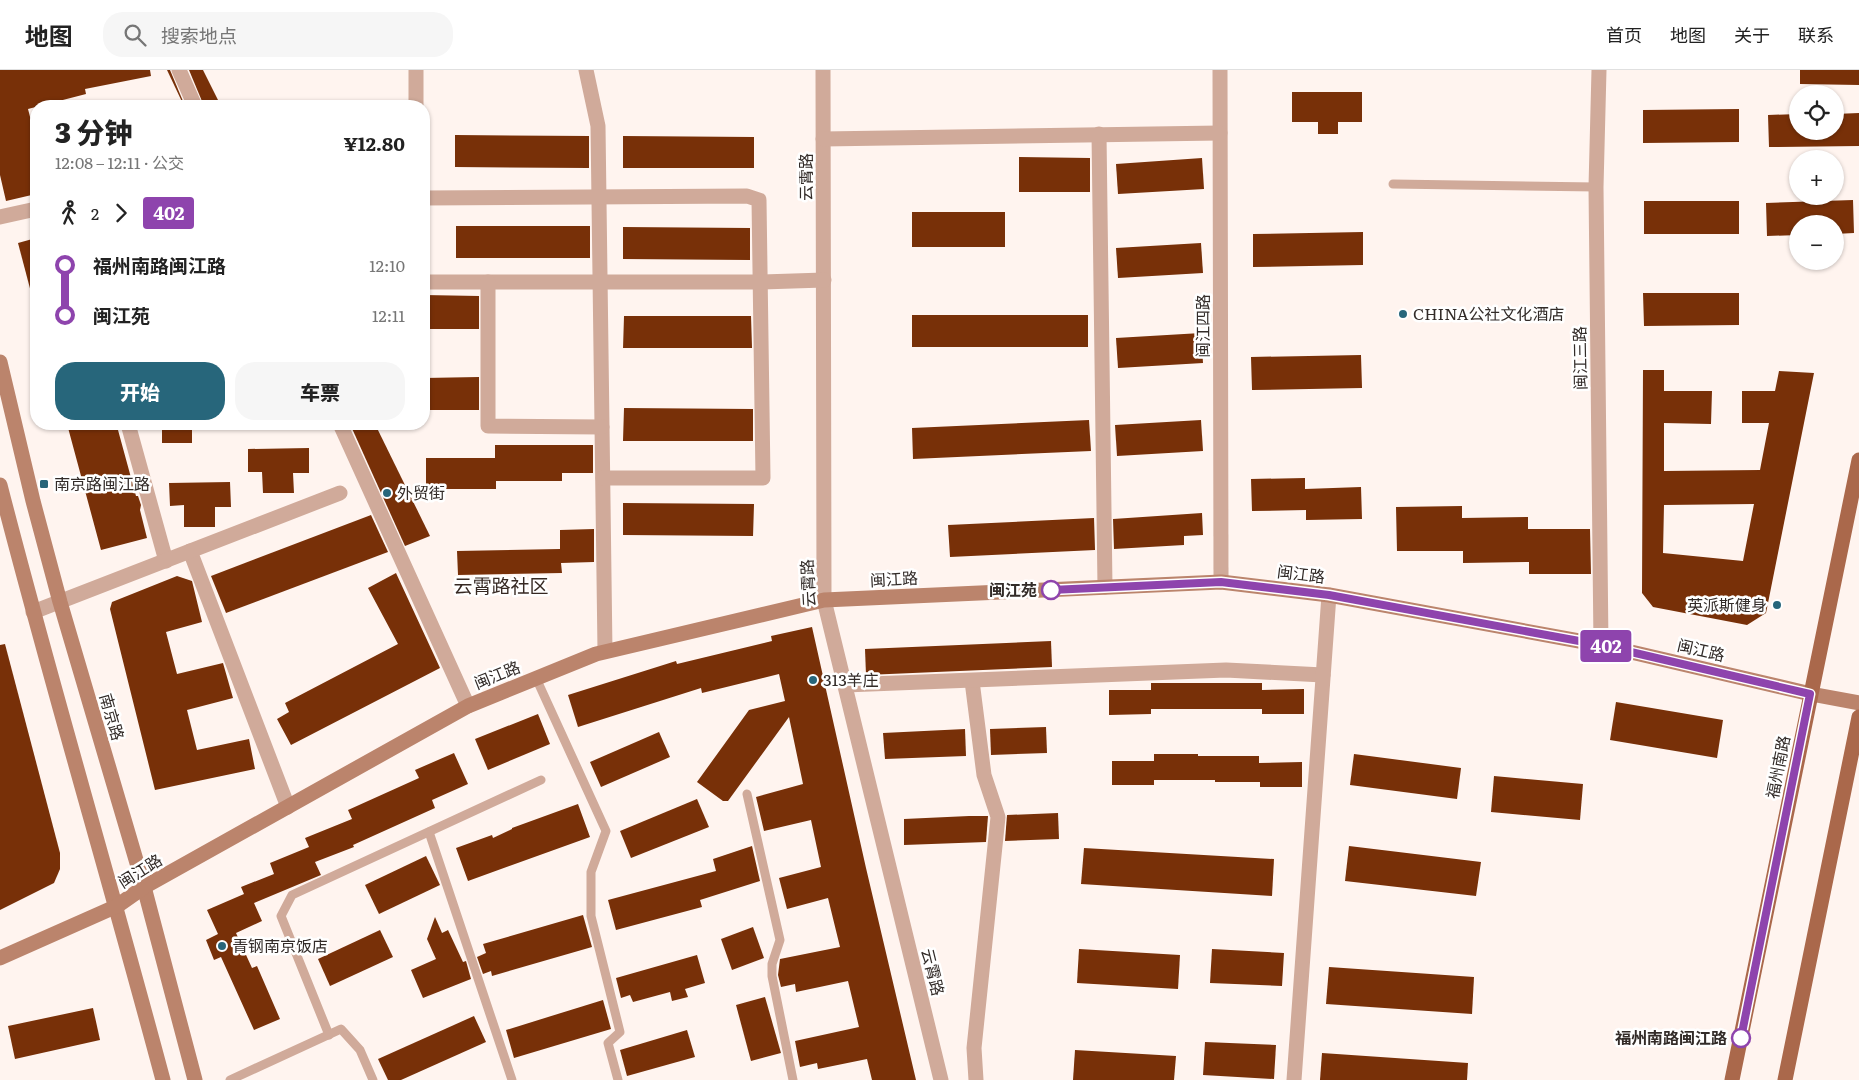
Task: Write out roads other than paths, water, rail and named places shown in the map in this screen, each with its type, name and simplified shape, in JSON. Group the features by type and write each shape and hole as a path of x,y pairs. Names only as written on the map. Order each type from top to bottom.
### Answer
{"main road":[{"name":"福州南路","path":"1732,1080 1859,460"},
{"path":"1786,1080 1859,717"}],"street":[{"path":"179,70 192,100"},
{"path":"416,70 416,100"},
{"path":"586,70 598,126 605,652"},
{"name":"云霄路","path":"823,70 824,600 941,1080"},
{"name":"闽江四路","path":"1220,70 1221,582"},
{"name":"闽江三路","path":"1599,70 1596,188 1601,645"},
{"path":"823,138 1220,133"},
{"path":"1099,134 1105,587"},
{"path":"430,198 747,196 759,200 762,478 603,478"},
{"path":"0,217 30,210"},
{"path":"430,282 759,282 824,280"},
{"path":"488,282 488,426 602,427"},
{"name":"南京路","path":"0,362 33,501 60,602 144,887 195,1080"},
{"path":"130,430 166,561"},
{"path":"343,430 468,706"},
{"path":"0,485 33,612 117,906 164,1080"},
{"path":"33,612 340,493"},
{"path":"190,551 288,807"},
{"name":"闽江路","path":"0,958 117,906 144,887 468,706 596,654 824,600 1221,582 1329,595 1601,645 1810,694 1859,703"},
{"path":"1294,1080 1329,595"},
{"path":"846,686 1226,670 1323,675"},
{"path":"972,681 984,775 998,817 974,1048 976,1080"}],"lane":[{"path":"1394,184 1596,188"},
{"path":"536,678 606,831 592,872 592,916 620,1032 608,1043 618,1080"},
{"path":"329,1035 281,916 292,895 541,780"},
{"path":"747,794 780,940 772,964 772,976 793,1080"},
{"path":"429,832 512,1080"},
{"path":"230,1080 341,1029 360,1050 373,1080"}],"place":[{"name":"CHINA公社文化酒店","path":"1403,314"},
{"name":"南京路闽江路","path":"44,484"},
{"name":"外贸街","path":"387,493"},
{"name":"闽江苑","path":"1051,590"},
{"name":"英派斯健身","path":"1777,605"},
{"name":"313羊庄","path":"813,680"},
{"name":"青钢南京饭店","path":"222,946"},
{"name":"福州南路闽江路","path":"1741,1038"}],"district":[{"name":"云霄路社区","path":"501,586"}]}
